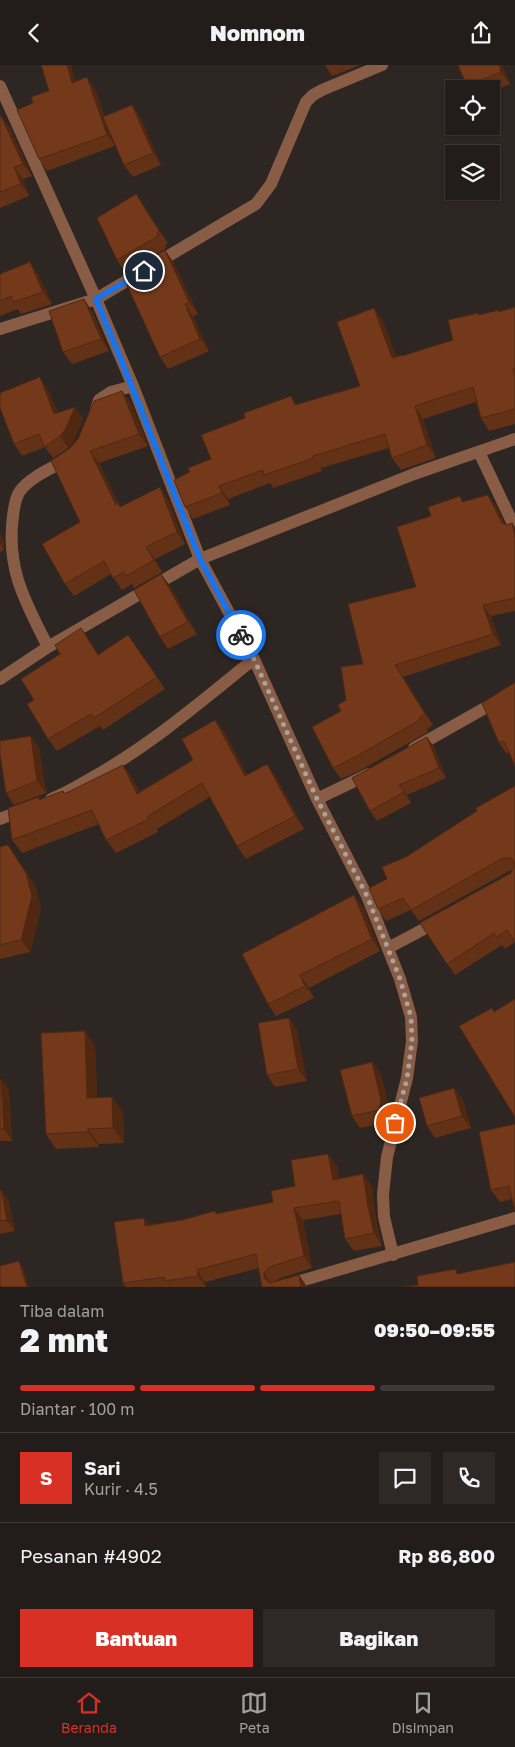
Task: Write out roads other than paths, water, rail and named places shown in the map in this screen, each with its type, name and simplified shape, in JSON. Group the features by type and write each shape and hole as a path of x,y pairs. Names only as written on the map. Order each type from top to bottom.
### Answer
{"street":[{"path":"0,329 96,299 256,204 272,184 306,102 322,89 382,65"},
{"path":"0,86 96,299 200,559 254,659 317,799 367,896 400,979 411,1017 412,1041 407,1079 388,1157 383,1194 384,1217 392,1255"},
{"path":"92,421 99,400 111,392 132,387"},
{"path":"0,679 48,647 200,559 379,488 515,439"},
{"path":"479,452 515,527"},
{"path":"48,647 18,583 13,564 11,546 15,505 20,491 32,480 70,458 75,453"},
{"path":"0,819 62,795 123,760 194,708 254,659"},
{"path":"406,753 515,691"},
{"path":"317,799 381,767"},
{"path":"388,948 450,914"},
{"path":"280,1287 515,1218"}]}
